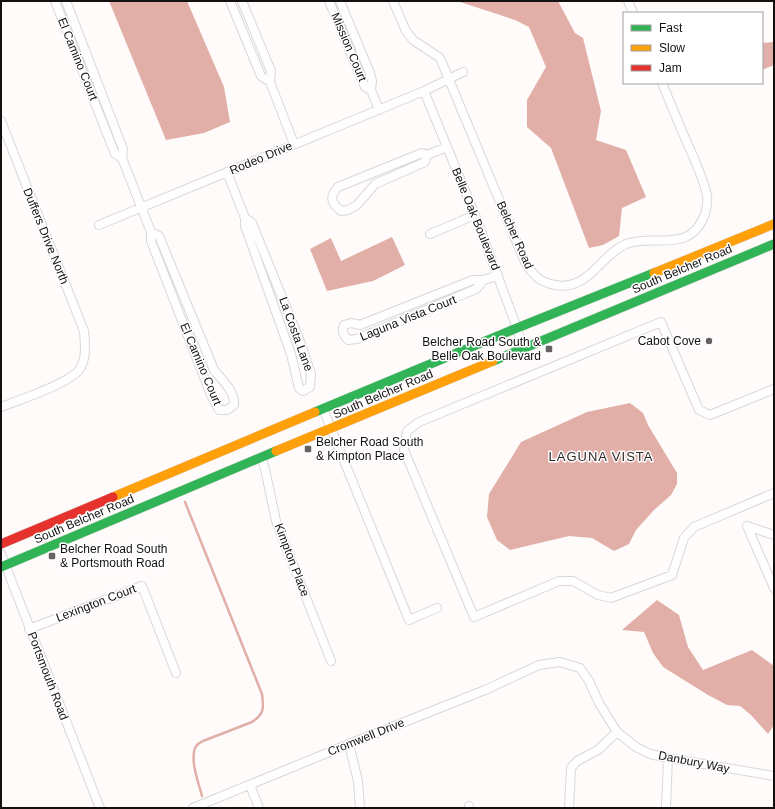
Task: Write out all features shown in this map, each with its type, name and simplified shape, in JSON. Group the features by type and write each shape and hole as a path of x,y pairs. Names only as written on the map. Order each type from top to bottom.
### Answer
{"main road":[{"name":"South Belcher Road","path":"1,544 517,328 774,224"},
{"name":"South Belcher Road","path":"3,566 330,428 774,244"}],"street":[{"name":"El Camino Court","path":"55,1 116,154 122,158"},
{"name":"El Camino Court","path":"66,1 123,149 122,158 151,232 151,240 158,261 211,395 219,410 227,410 234,405 235,398 214,370 159,236 151,232"},
{"path":"230,1 261,76 270,82"},
{"path":"242,1 271,71 270,82 294,144"},
{"name":"Mission Court","path":"329,1 365,87 371,90"},
{"name":"Mission Court","path":"340,1 370,73 372,80 371,90 379,110"},
{"name":"Belcher Road","path":"393,1 406,31 413,40 440,58 524,262 533,275 548,283 562,286 575,284 597,268 605,258 615,250 626,244 640,240 676,241 687,236 699,226 705,213 707,197 702,179 662,84"},
{"path":"628,1 633,12"},
{"path":"424,91 463,72"},
{"name":"Rodeo Drive","path":"99,225 424,91"},
{"name":"Belle Oak Boulevard","path":"424,91 475,215 498,275 523,348"},
{"name":"Duffers Drive North","path":"1,121 84,331 85,352 79,370 66,380 1,407"},
{"path":"427,155 424,162 374,184 353,208 341,211 336,207 332,199 332,193 338,187 422,153 427,155 447,147"},
{"name":"La Costa Lane","path":"227,172 245,218 245,226 291,354 299,388 304,391 310,387 312,374 263,248 252,223 245,218"},
{"path":"430,234 475,215"},
{"name":"Laguna Vista Court","path":"484,280 476,289 357,339 348,340 344,336 342,329 344,325 351,323 360,325 473,280 484,280 498,275"},
{"path":"774,389 710,415 699,410 661,322 419,422 407,431 404,450 474,617 559,580 573,581 598,595 611,598 672,575 684,538 694,527 774,493"},
{"path":"323,409 409,620 436,608"},
{"name":"Kimpton Place","path":"261,457 276,521 331,661"},
{"path":"774,535 747,526 774,588"},
{"name":"Portsmouth Road","path":"1,554 3,566 30,628 100,808"},
{"name":"Lexington Court","path":"30,628 142,586 176,672"},
{"name":"Danbury Way","path":"539,665 560,662 580,668 589,680 599,703 617,732 636,747 650,754 774,776"},
{"name":"Cromwell Drive","path":"193,808 485,690 539,665"},
{"path":"568,808 571,768 577,761 598,750 617,732"},
{"path":"349,744 358,780 360,808"},
{"path":"666,808 668,758"},
{"path":"250,785 259,808"}],"shaded area":[{"path":"109,1 187,1 224,87 230,122 204,133 166,140"},
{"path":"457,1 558,1 575,33 583,38 601,111 596,140 626,150 646,197 622,208 619,236 603,245 589,248 551,148 527,127 527,100 546,67 529,27 515,20"},
{"path":"774,42 774,65 763,70 763,43"},
{"path":"392,237 405,265 373,281 327,291 310,249 331,238 341,261"},
{"path":"630,403 643,413 648,425 677,473 677,484 671,495 654,510 636,530 629,544 614,551 592,538 569,536 510,550 497,540 487,517 489,494 521,442 587,412"},
{"path":"657,600 679,615 688,647 703,670 752,650 774,666 774,725 768,734 751,715 740,706 727,705 663,667 653,653 644,632 622,630"}],"waterway":[{"path":"185,502 262,694 263,704 261,714 252,722 203,741 197,745 194,763 202,796"}],"traffic: fast":[{"path":"493,361 774,244"},
{"path":"315,412 654,273"},
{"path":"1,567 276,451"}],"traffic: slow":[{"path":"654,273 774,224"},
{"path":"276,451 493,361"},
{"path":"113,497 315,412"}],"traffic: jam":[{"path":"1,544 113,497"}],"place":[{"name":"Cabot Cove","path":"709,341"},
{"name":"Belcher Road South & Belle Oak Boulevard","path":"549,349"},
{"name":"Belcher Road South & Kimpton Place","path":"308,449"},
{"name":"Belcher Road South & Portsmouth Road","path":"52,556"}],"district":[{"name":"LAGUNA VISTA","path":"601,456"}]}
